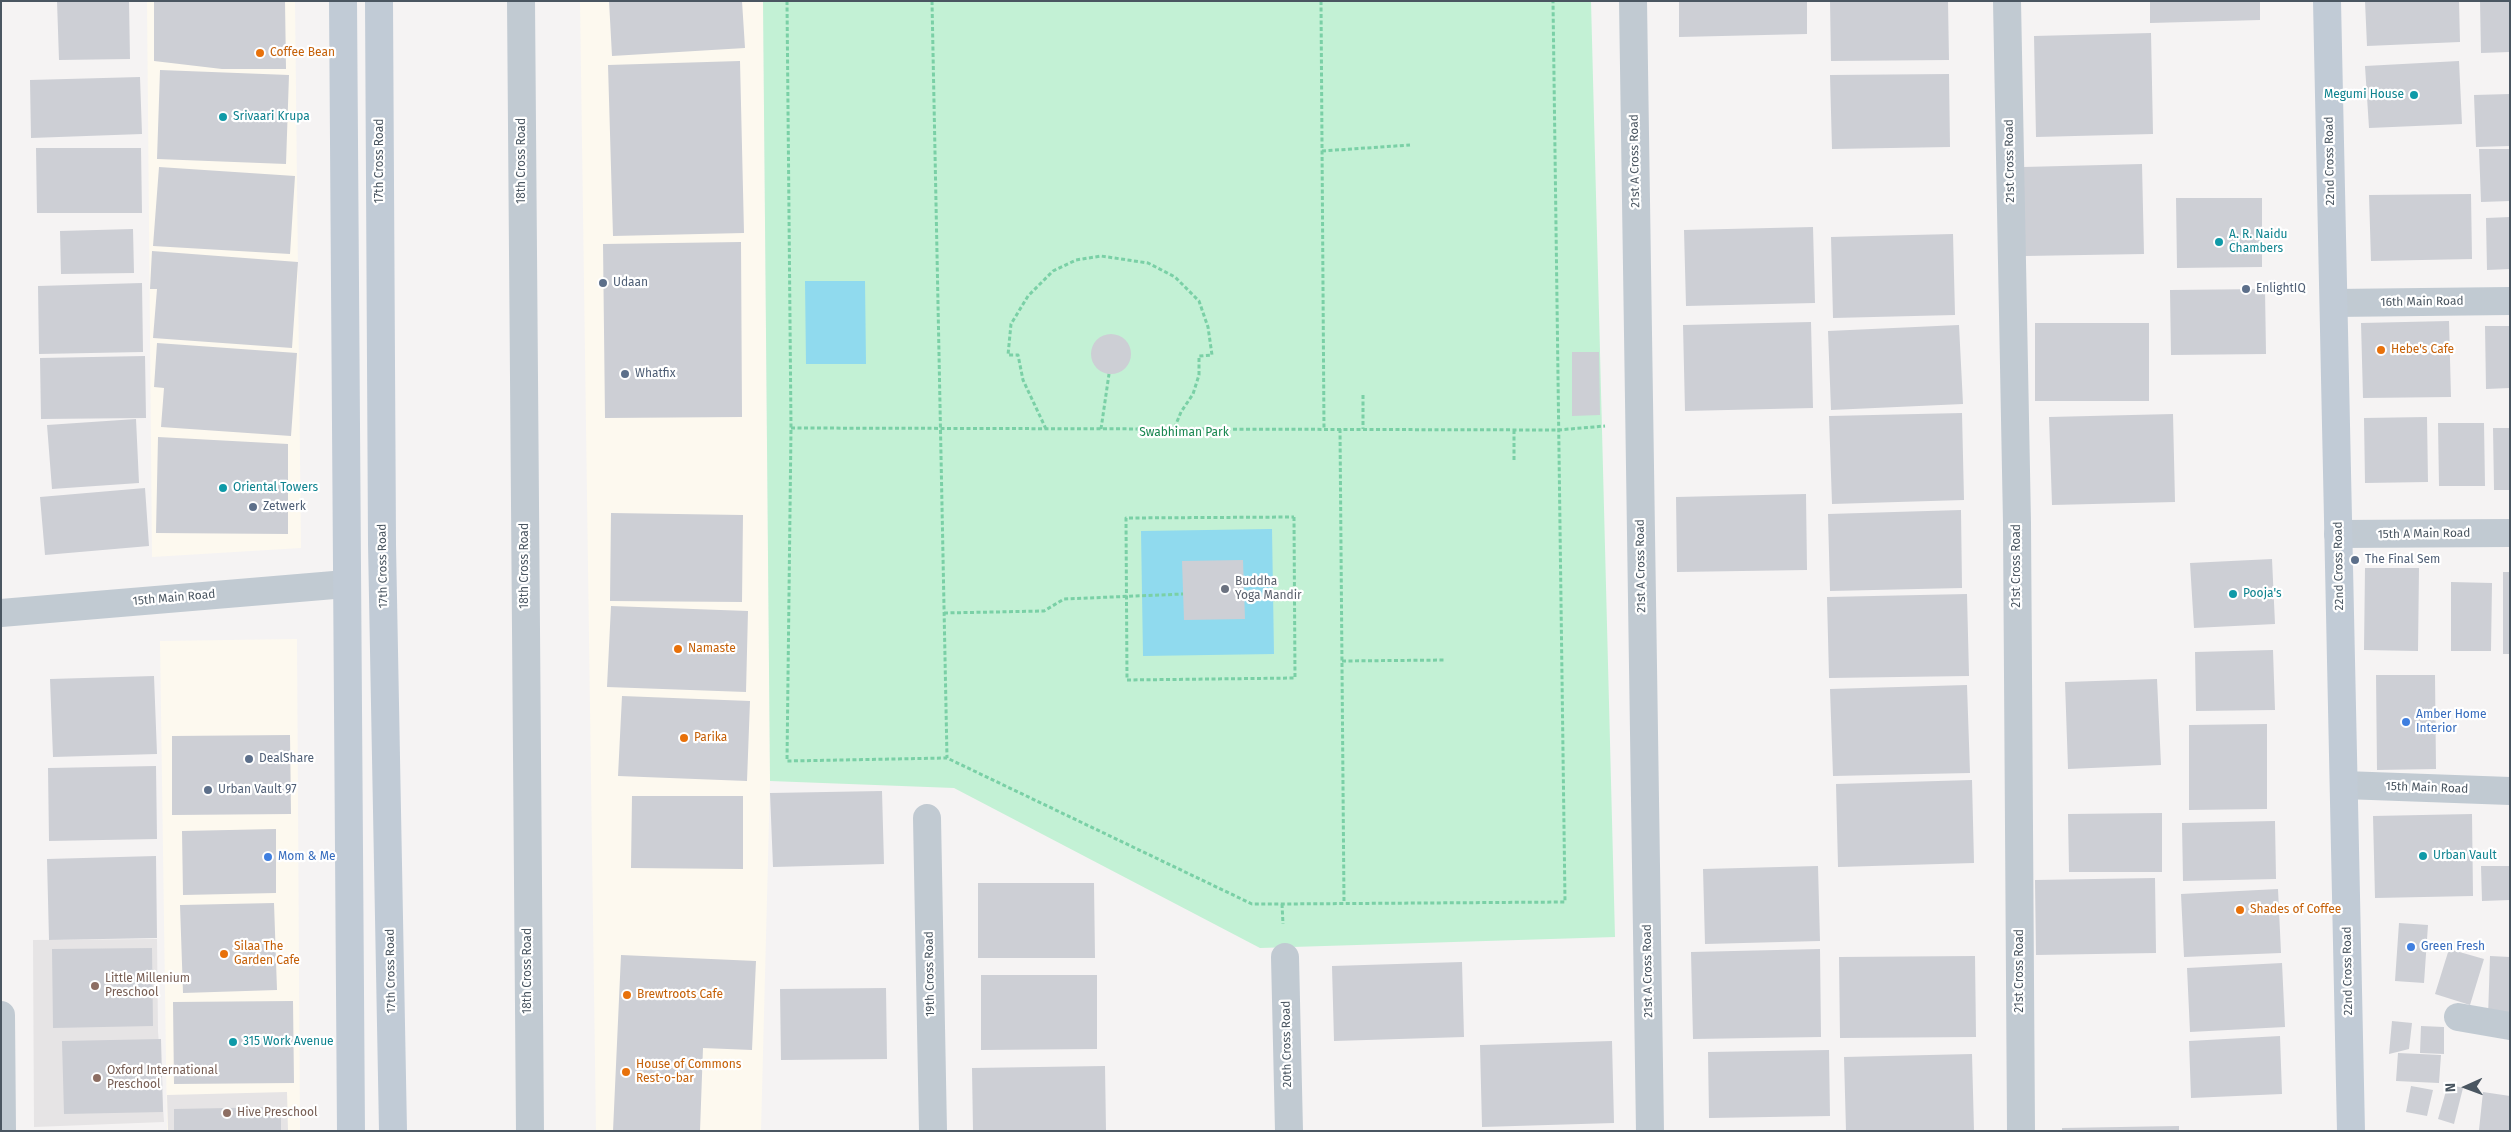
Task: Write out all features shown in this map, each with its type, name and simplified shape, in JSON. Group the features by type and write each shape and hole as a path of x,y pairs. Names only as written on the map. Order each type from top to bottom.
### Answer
{"main road":[{"path":"343,1 351,1131"},
{"name":"17th Cross Road","path":"379,1 382,544 393,1131"},
{"name":"22nd Cross Road","path":"2327,1 2351,1131"}],"street":[{"name":"18th Cross Road","path":"521,1 530,1131"},
{"name":"21st A Cross Road","path":"1633,1 1650,1131"},
{"name":"21st Cross Road","path":"2006,1 2017,523 2021,1131"},
{"name":"16th Main Road","path":"2334,303 2510,301"},
{"name":"15th A Main Road","path":"2338,534 2510,533"},
{"name":"15th Main Road","path":"1,613 346,584"},
{"name":"15th Main Road","path":"2344,786 2510,791"},
{"name":"19th Cross Road","path":"927,818 933,1131"},
{"name":"20th Cross Road","path":"1285,957 1289,1131"},
{"path":"1,1015 2,1131"},
{"path":"2458,1017 2510,1026"}],"path":[{"path":"787,1 791,428 787,761 947,758 1252,904 1564,902 1553,1"},
{"path":"932,1 947,758"},
{"path":"1321,1 1324,429"},
{"path":"1322,151 1410,145"},
{"path":"1046,429 1023,380 1018,355 1008,355 1011,324 1028,296 1053,271 1076,260 1101,256 1148,263 1175,277 1199,301 1208,327 1212,355 1199,356 1199,374 1193,394 1181,412 1174,429"},
{"path":"1102,429 1109,374"},
{"path":"1363,395 1364,429"},
{"path":"791,428 1558,430 1639,424"},
{"path":"1340,429 1344,904"},
{"path":"1514,429 1514,460"},
{"path":"1294,517 1295,678 1127,680 1126,597 1126,518 1294,517"},
{"path":"944,613 1044,610 1064,599 1183,594"},
{"path":"1342,661 1446,660"}],"shaded area":[{"path":"147,1 295,1 301,548 152,557"},
{"path":"580,1 763,1 770,781 761,1131 596,1131"},
{"path":"297,639 300,1131 167,1131 160,641"},
{"path":"157,939 158,1031 164,1122 34,1127 33,940"},
{"name":"Hive Preschool","path":"287,1092 288,1131 168,1131 167,1095"}],"green space":[{"name":"Swabhiman Park","path":"763,1 1591,1 1615,937 1260,948 954,788 770,781"}],"water":[{"path":"805,281 865,281 866,364 806,364"},
{"path":"1272,529 1274,654 1143,656 1141,531"}],"building":[{"path":"57,1 129,1 130,59 59,60"},
{"path":"154,1 285,1 286,69 222,69 154,61"},
{"path":"609,1 742,1 745,48 612,56"},
{"path":"1679,1 1807,1 1807,34 1679,37"},
{"path":"1830,1 1948,1 1949,60 1831,61"},
{"path":"2150,1 2260,1 2260,20 2150,23"},
{"path":"2365,1 2459,1 2460,42 2367,46"},
{"path":"2480,1 2510,1 2510,52 2481,53"},
{"path":"2151,33 2153,134 2036,137 2034,36"},
{"path":"740,61 744,233 613,236 608,65"},
{"name":"Megumi House","path":"2459,61 2462,124 2369,128 2365,66"},
{"name":"Srivaari Krupa","path":"160,70 289,75 286,164 157,159"},
{"path":"1949,74 1950,147 1832,149 1830,75"},
{"path":"140,77 142,134 31,138 30,80"},
{"path":"2510,94 2510,146 2476,147 2474,95"},
{"path":"36,148 141,148 142,213 37,213"},
{"path":"2479,149 2510,149 2510,201 2481,202"},
{"path":"2142,164 2144,254 2025,256 2023,167"},
{"path":"159,167 295,176 290,254 153,246"},
{"path":"2471,194 2472,259 2371,261 2369,195"},
{"name":"A. R. Naidu Chambers","path":"2176,198 2262,198 2262,267 2177,268"},
{"path":"2510,217 2510,269 2487,270 2486,218"},
{"path":"1813,227 1815,303 1686,306 1684,230"},
{"path":"133,229 134,273 61,274 60,231"},
{"path":"1953,234 1955,315 1833,318 1831,237"},
{"path":"741,242 742,417 605,418 603,244"},
{"path":"152,251 298,262 292,348 153,338 157,289 150,289"},
{"path":"142,283 143,352 39,354 38,286"},
{"path":"2265,289 2266,354 2171,355 2170,290"},
{"path":"2449,321 2451,397 2363,398 2361,323"},
{"path":"1811,322 1813,408 1685,411 1683,325"},
{"path":"2035,323 2149,323 2149,401 2035,401"},
{"path":"1959,325 1963,404 1831,410 1828,331"},
{"path":"2485,326 2510,326 2510,388 2486,389"},
{"path":"1115,334 1122,337 1128,343 1131,354 1130,362 1122,371 1115,374 1107,374 1100,371 1092,362 1091,350 1094,343 1103,335"},
{"path":"157,343 297,353 291,436 161,427 164,388 154,387"},
{"path":"1572,352 1599,352 1600,415 1572,416"},
{"path":"145,356 146,418 41,419 40,358"},
{"path":"1962,413 1964,500 1832,504 1829,416"},
{"path":"2173,414 2175,502 2052,505 2049,417"},
{"path":"2427,417 2428,482 2365,483 2364,418"},
{"path":"136,419 139,483 52,489 47,425"},
{"path":"2438,423 2484,423 2485,486 2439,486"},
{"path":"2493,428 2510,428 2510,490 2494,490"},
{"name":"Oriental Towers","path":"158,437 288,444 288,534 156,533"},
{"path":"145,488 149,546 45,555 40,497"},
{"path":"1806,494 1807,570 1677,572 1676,497"},
{"path":"1961,510 1962,588 1830,591 1828,514"},
{"path":"611,513 743,515 742,602 610,601"},
{"name":"Pooja's","path":"2272,559 2275,624 2194,628 2190,563"},
{"path":"1243,560 1245,619 1184,620 1182,561"},
{"path":"2365,568 2419,568 2418,651 2364,650"},
{"path":"2503,572 2510,572 2510,654 2503,654"},
{"path":"2451,582 2492,583 2491,651 2451,651"},
{"path":"1967,594 1969,676 1829,678 1827,597"},
{"name":"Namaste","path":"611,606 748,611 746,692 607,687"},
{"path":"2273,650 2275,710 2196,711 2195,652"},
{"name":"Amber Home Interior","path":"2376,675 2435,675 2436,769 2377,770"},
{"path":"154,676 157,754 53,757 50,679"},
{"path":"2157,679 2161,765 2068,769 2065,682"},
{"path":"1967,685 1970,773 1833,776 1830,689"},
{"name":"Parika","path":"622,696 750,701 747,781 618,776"},
{"path":"2267,724 2267,809 2189,810 2189,725"},
{"path":"290,735 291,814 172,815 172,736"},
{"path":"156,766 157,839 49,841 48,768"},
{"path":"1972,780 1974,863 1838,867 1836,784"},
{"path":"882,791 884,864 773,867 770,793"},
{"path":"632,796 743,796 743,869 631,868"},
{"path":"2162,813 2162,872 2069,872 2068,814"},
{"name":"Urban Vault","path":"2472,814 2473,896 2375,898 2373,816"},
{"path":"2275,821 2276,879 2183,881 2182,823"},
{"path":"276,829 276,893 183,895 182,831"},
{"path":"156,856 157,938 49,940 47,859"},
{"path":"1818,866 1820,941 1705,944 1703,869"},
{"path":"2481,866 2510,866 2510,900 2482,901"},
{"path":"2155,878 2156,953 2036,955 2035,880"},
{"path":"978,883 1094,883 1095,958 978,958"},
{"path":"2278,889 2281,953 2184,957 2181,894"},
{"path":"274,903 277,990 183,993 180,905"},
{"path":"2399,923 2428,925 2424,983 2395,981"},
{"name":"Little Millenium Preschool","path":"152,948 153,1026 53,1028 52,949"},
{"path":"1820,949 1821,1037 1693,1039 1691,952"},
{"path":"2449,949 2484,959 2470,1005 2435,994"},
{"path":"621,955 756,961 752,1050 703,1048 700,1131 613,1131"},
{"path":"1975,956 1976,1037 1840,1038 1839,957"},
{"path":"2490,956 2510,957 2510,1018 2488,1017"},
{"path":"1462,962 1464,1037 1334,1041 1332,966"},
{"path":"2282,963 2285,1027 2190,1032 2187,968"},
{"path":"981,975 1097,975 1097,1049 981,1050"},
{"path":"886,988 887,1059 781,1060 780,989"},
{"name":"315 Work Avenue","path":"293,1001 294,1083 174,1084 173,1002"},
{"path":"2392,1021 2412,1023 2409,1049 2389,1054"},
{"path":"2421,1026 2444,1027 2444,1054 2420,1053"},
{"path":"2280,1036 2282,1094 2191,1098 2189,1041"},
{"name":"Oxford International Preschool","path":"161,1039 163,1112 64,1114 62,1041"},
{"path":"1612,1041 1614,1123 1482,1127 1480,1045"},
{"path":"1829,1050 1830,1116 1709,1118 1708,1052"},
{"path":"2398,1053 2441,1055 2439,1083 2396,1081"},
{"path":"1972,1054 1974,1131 1846,1131 1844,1057"},
{"path":"1105,1066 1106,1131 973,1131 972,1068"},
{"path":"2448,1084 2463,1088 2454,1124 2438,1119"},
{"path":"2411,1086 2433,1090 2427,1116 2406,1112"},
{"path":"2483,1092 2510,1096 2510,1131 2479,1130"},
{"path":"281,1107 281,1131 174,1131 174,1109"},
{"path":"2179,1126 2179,1131 2062,1131 2062,1128"}],"place":[{"name":"Coffee Bean","path":"260,53"},
{"name":"Megumi House","path":"2414,95"},
{"name":"Srivaari Krupa","path":"223,117"},
{"name":"A. R. Naidu Chambers","path":"2219,242"},
{"name":"Udaan","path":"603,283"},
{"name":"EnlightIQ","path":"2246,289"},
{"name":"Hebe's Cafe","path":"2381,350"},
{"name":"Whatfix","path":"625,374"},
{"name":"Oriental Towers","path":"223,488"},
{"name":"Zetwerk","path":"253,507"},
{"name":"The Final Sem","path":"2355,560"},
{"name":"Buddha Yoga Mandir","path":"1225,589"},
{"name":"Pooja's","path":"2233,594"},
{"name":"Namaste","path":"678,649"},
{"name":"Amber Home Interior","path":"2406,722"},
{"name":"Parika","path":"684,738"},
{"name":"DealShare","path":"249,759"},
{"name":"Urban Vault 97","path":"208,790"},
{"name":"Urban Vault","path":"2423,856"},
{"name":"Mom & Me","path":"268,857"},
{"name":"Shades of Coffee","path":"2240,910"},
{"name":"Green Fresh","path":"2411,947"},
{"name":"Silaa The Garden Cafe","path":"224,954"},
{"name":"Little Millenium Preschool","path":"95,986"},
{"name":"Brewtroots Cafe","path":"627,995"},
{"name":"315 Work Avenue","path":"233,1042"},
{"name":"House of Commons Rest-o-bar","path":"626,1072"},
{"name":"Oxford International Preschool","path":"97,1078"},
{"name":"Hive Preschool","path":"227,1113"}]}
